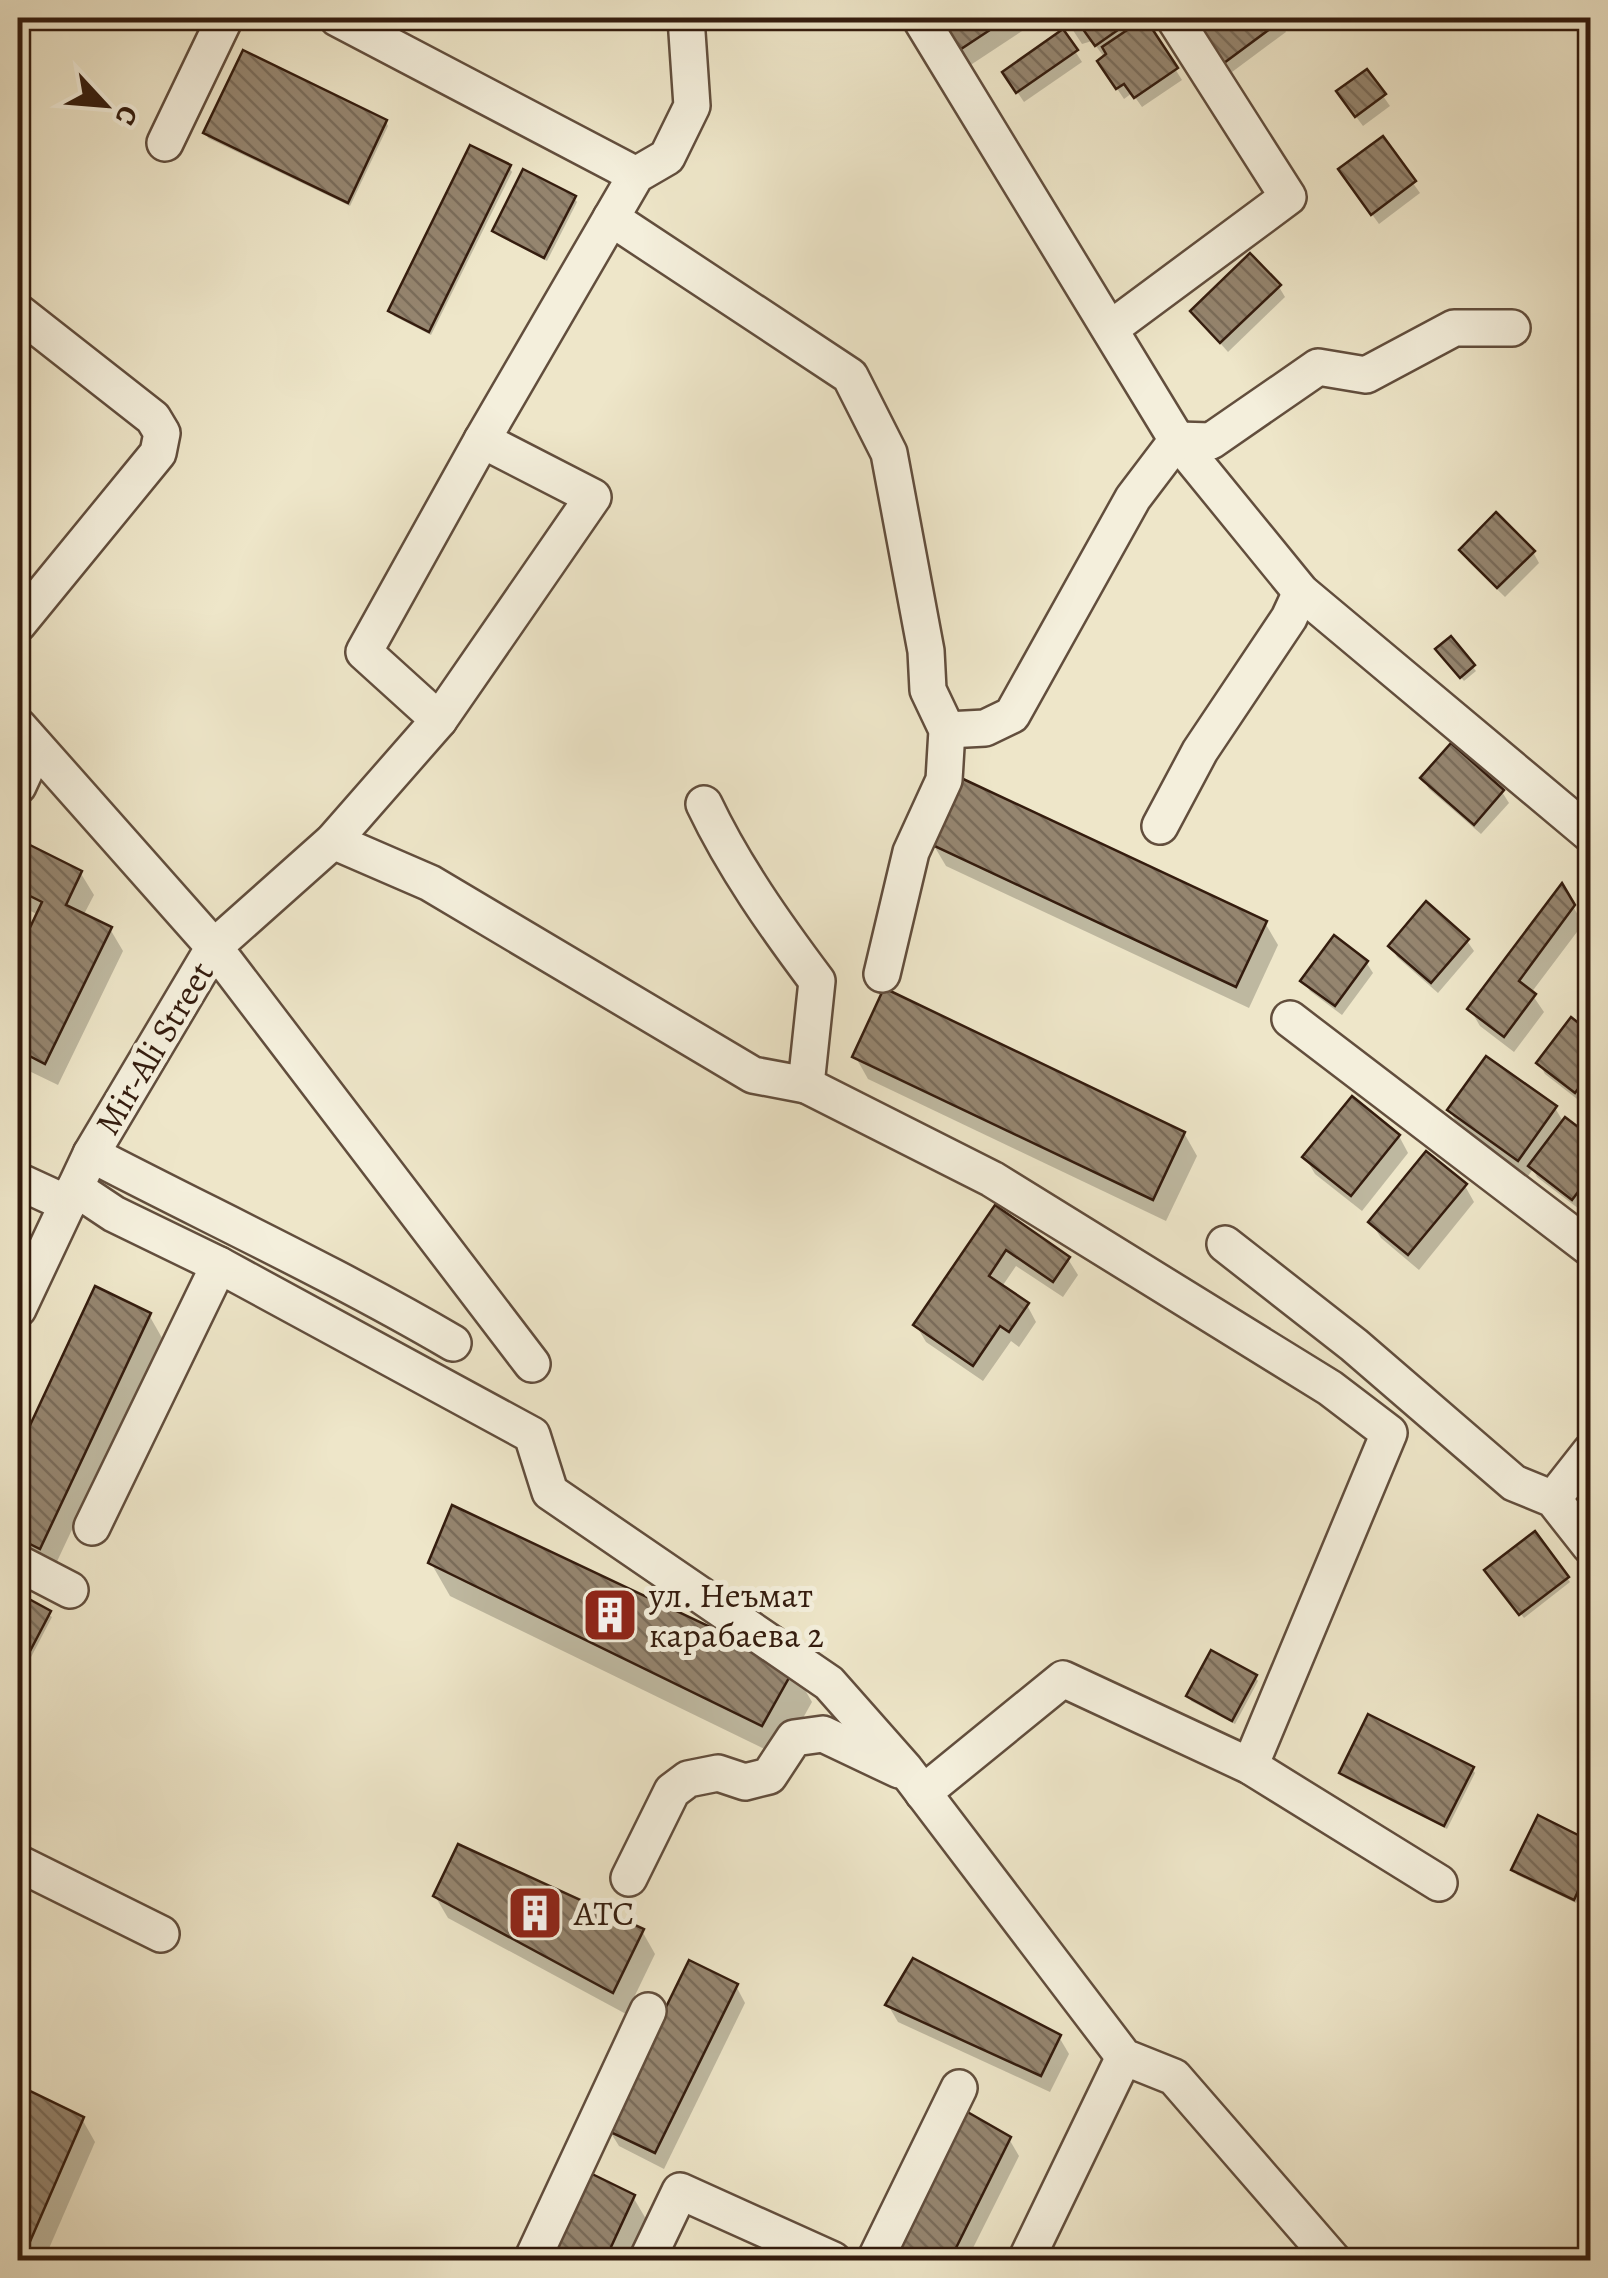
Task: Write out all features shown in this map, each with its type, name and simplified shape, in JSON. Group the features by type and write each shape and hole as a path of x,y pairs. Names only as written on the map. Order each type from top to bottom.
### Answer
{"street":[{"path":"166,143 225,18"},
{"path":"336,18 636,175"},
{"path":"438,720 364,652 636,175 667,157 692,106 686,18"},
{"path":"920,18 1177,440 1301,592 1590,834"},
{"path":"1110,329 1288,198 1174,18"},
{"path":"611,218 850,376 889,453 926,651 928,690 947,730 944,780 911,852 882,974"},
{"path":"18,312 153,418 162,433 158,453 18,624"},
{"path":"1177,440 1211,442 1318,366 1366,374 1454,328 1512,328"},
{"path":"482,440 593,497 438,720 333,841 214,947 532,1364"},
{"path":"947,730 984,728 1012,715 1133,498 1177,440"},
{"path":"1160,826 1200,752 1289,618 1301,592"},
{"path":"18,786 27,737"},
{"name":"Mir-Ali Street","path":"18,1309 91,1154 214,947 27,737"},
{"path":"704,804 776,926 818,981 806,1085"},
{"path":"333,841 430,883 753,1075 806,1085 992,1179 1330,1388 1389,1433 1250,1766"},
{"path":"1290,1019 1590,1248"},
{"path":"91,1154 243,1234 362,1290 453,1344"},
{"path":"18,1181 71,1196 219,1265 532,1434 550,1492 829,1682 914,1781 1124,2058 1174,2077 1333,2260"},
{"path":"1225,1244 1354,1346 1514,1483 1553,1500 1590,1546"},
{"path":"92,1527 219,1265"},
{"path":"1553,1500 1590,1452"},
{"path":"18,1563 70,1590"},
{"path":"914,1781 1062,1679 1250,1766 1439,1883"},
{"path":"629,1878 672,1792 688,1779 718,1773 745,1782 769,1776 794,1738 823,1734 914,1781"},
{"path":"18,1863 161,1934"},
{"path":"532,2260 648,2012"},
{"path":"1026,2260 1124,2058"},
{"path":"875,2260 960,2088"},
{"path":"648,2260 680,2191 833,2260"}],"building":[{"path":"945,18 1008,18 955,53 936,24"},
{"path":"1062,18 1135,18 1095,46 1080,25 1070,29"},
{"path":"1145,18 1178,68 1134,98 1124,84 1116,89 1097,61 1106,54 1102,47"},
{"path":"1217,18 1282,20 1224,63 1200,30"},
{"path":"1063,29 1078,50 1016,93 1002,72"},
{"path":"243,50 387,120 348,203 203,133"},
{"path":"1367,69 1386,94 1355,117 1336,91"},
{"path":"1383,136 1416,181 1371,215 1338,169"},
{"path":"470,145 511,165 429,332 388,311"},
{"path":"523,169 576,196 544,258 492,231"},
{"path":"1250,253 1281,285 1220,343 1190,311"},
{"path":"1496,512 1535,551 1497,588 1459,550"},
{"path":"1451,636 1475,665 1460,678 1435,649"},
{"path":"1451,743 1504,790 1474,825 1420,778"},
{"path":"961,778 1267,921 1236,987 930,844"},
{"path":"18,839 82,871 66,905 112,927 45,1064 18,1050 18,953 42,902 18,890"},
{"path":"1562,883 1575,905 1519,981 1536,994 1504,1037 1467,1009"},
{"path":"1426,901 1469,939 1431,983 1388,946"},
{"path":"1334,935 1368,961 1335,1006 1300,981"},
{"path":"884,988 1185,1132 1153,1200 852,1057"},
{"path":"1571,1017 1590,1032 1590,1073 1575,1093 1536,1063"},
{"path":"1486,1056 1557,1106 1518,1161 1447,1110"},
{"path":"1352,1096 1400,1135 1351,1196 1302,1157"},
{"path":"1565,1117 1590,1136 1590,1176 1572,1200 1528,1166"},
{"path":"1426,1151 1467,1184 1408,1255 1368,1222"},
{"path":"995,1205 1070,1257 1053,1282 1006,1250 989,1276 1029,1303 1009,1332 1000,1326 973,1366 913,1325"},
{"path":"95,1286 151,1313 40,1549 18,1538 18,1451"},
{"path":"1590,1468 1590,1523 1563,1494"},
{"name":"ул. Неъмат карабаева 2","path":"452,1505 795,1667 762,1726 428,1563"},
{"path":"1535,1531 1569,1577 1519,1615 1484,1570"},
{"path":"18,1593 51,1611 18,1674"},
{"path":"1211,1650 1257,1675 1232,1721 1186,1696"},
{"path":"1368,1714 1474,1767 1444,1826 1339,1773"},
{"path":"1538,1815 1590,1841 1590,1865 1574,1900 1511,1870"},
{"name":"АТС","path":"458,1844 644,1929 613,1993 433,1896"},
{"path":"913,1958 1061,2035 1041,2076 885,2005"},
{"path":"689,1960 738,1984 655,2153 606,2130"},
{"path":"20,2086 84,2117 22,2260 18,2260"},
{"path":"964,2110 1011,2137 950,2260 891,2257"},
{"path":"586,2171 635,2195 605,2260 542,2260"}],"place":[{"name":"ул. Неъмат карабаева 2","path":"610,1615"},
{"name":"АТС","path":"535,1913"}]}
